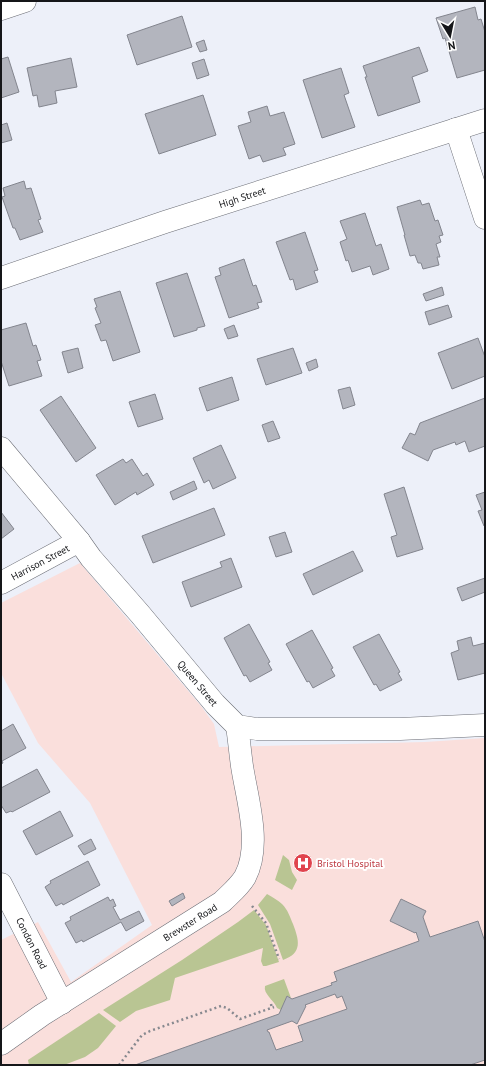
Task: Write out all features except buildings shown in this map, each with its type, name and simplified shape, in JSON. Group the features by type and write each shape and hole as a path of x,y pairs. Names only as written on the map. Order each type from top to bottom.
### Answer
{"street":[{"path":"1,9 25,1"},
{"name":"High Street","path":"1,278 165,222 485,120"},
{"path":"456,129 485,218"},
{"name":"Queen Street","path":"1,448 79,541 91,558 215,704 237,726"},
{"name":"Harrison Street","path":"1,583 79,541"},
{"path":"237,726 257,729 400,729 485,725"},
{"name":"Brewster Road","path":"1,1044 62,1003 222,902 245,876 252,856 253,841 237,726"},
{"name":"Condon Road","path":"1,884 62,1003"}],"path":[{"path":"252,906 266,923 279,959"},
{"path":"119,1065 142,1035 150,1031 222,1006 227,1008 240,1019 273,1007 271,1004"}],"shaded area":[{"name":"Bristol Hospital","path":"80,563 201,706 214,724 219,747 425,742 485,738 485,1065 1,1065 1,940 38,922 71,982 152,925 90,803 38,743 1,673 1,603"}],"green space":[{"path":"283,855 289,860 292,872 297,880 292,890 275,880"},
{"path":"267,894 279,901 286,909 297,935 297,950 294,954 283,960 270,924 258,905"},
{"path":"254,910 266,925 279,962 263,966 261,961 263,948 175,978 170,1000 136,1011 120,1022 103,1010 182,960"},
{"path":"284,979 291,998 287,996 281,1010 277,1008 267,994 265,986"},
{"path":"99,1013 116,1026 98,1048 85,1057 64,1065 29,1065 28,1060"}],"place":[{"name":"Bristol Hospital","path":"303,863"}]}
